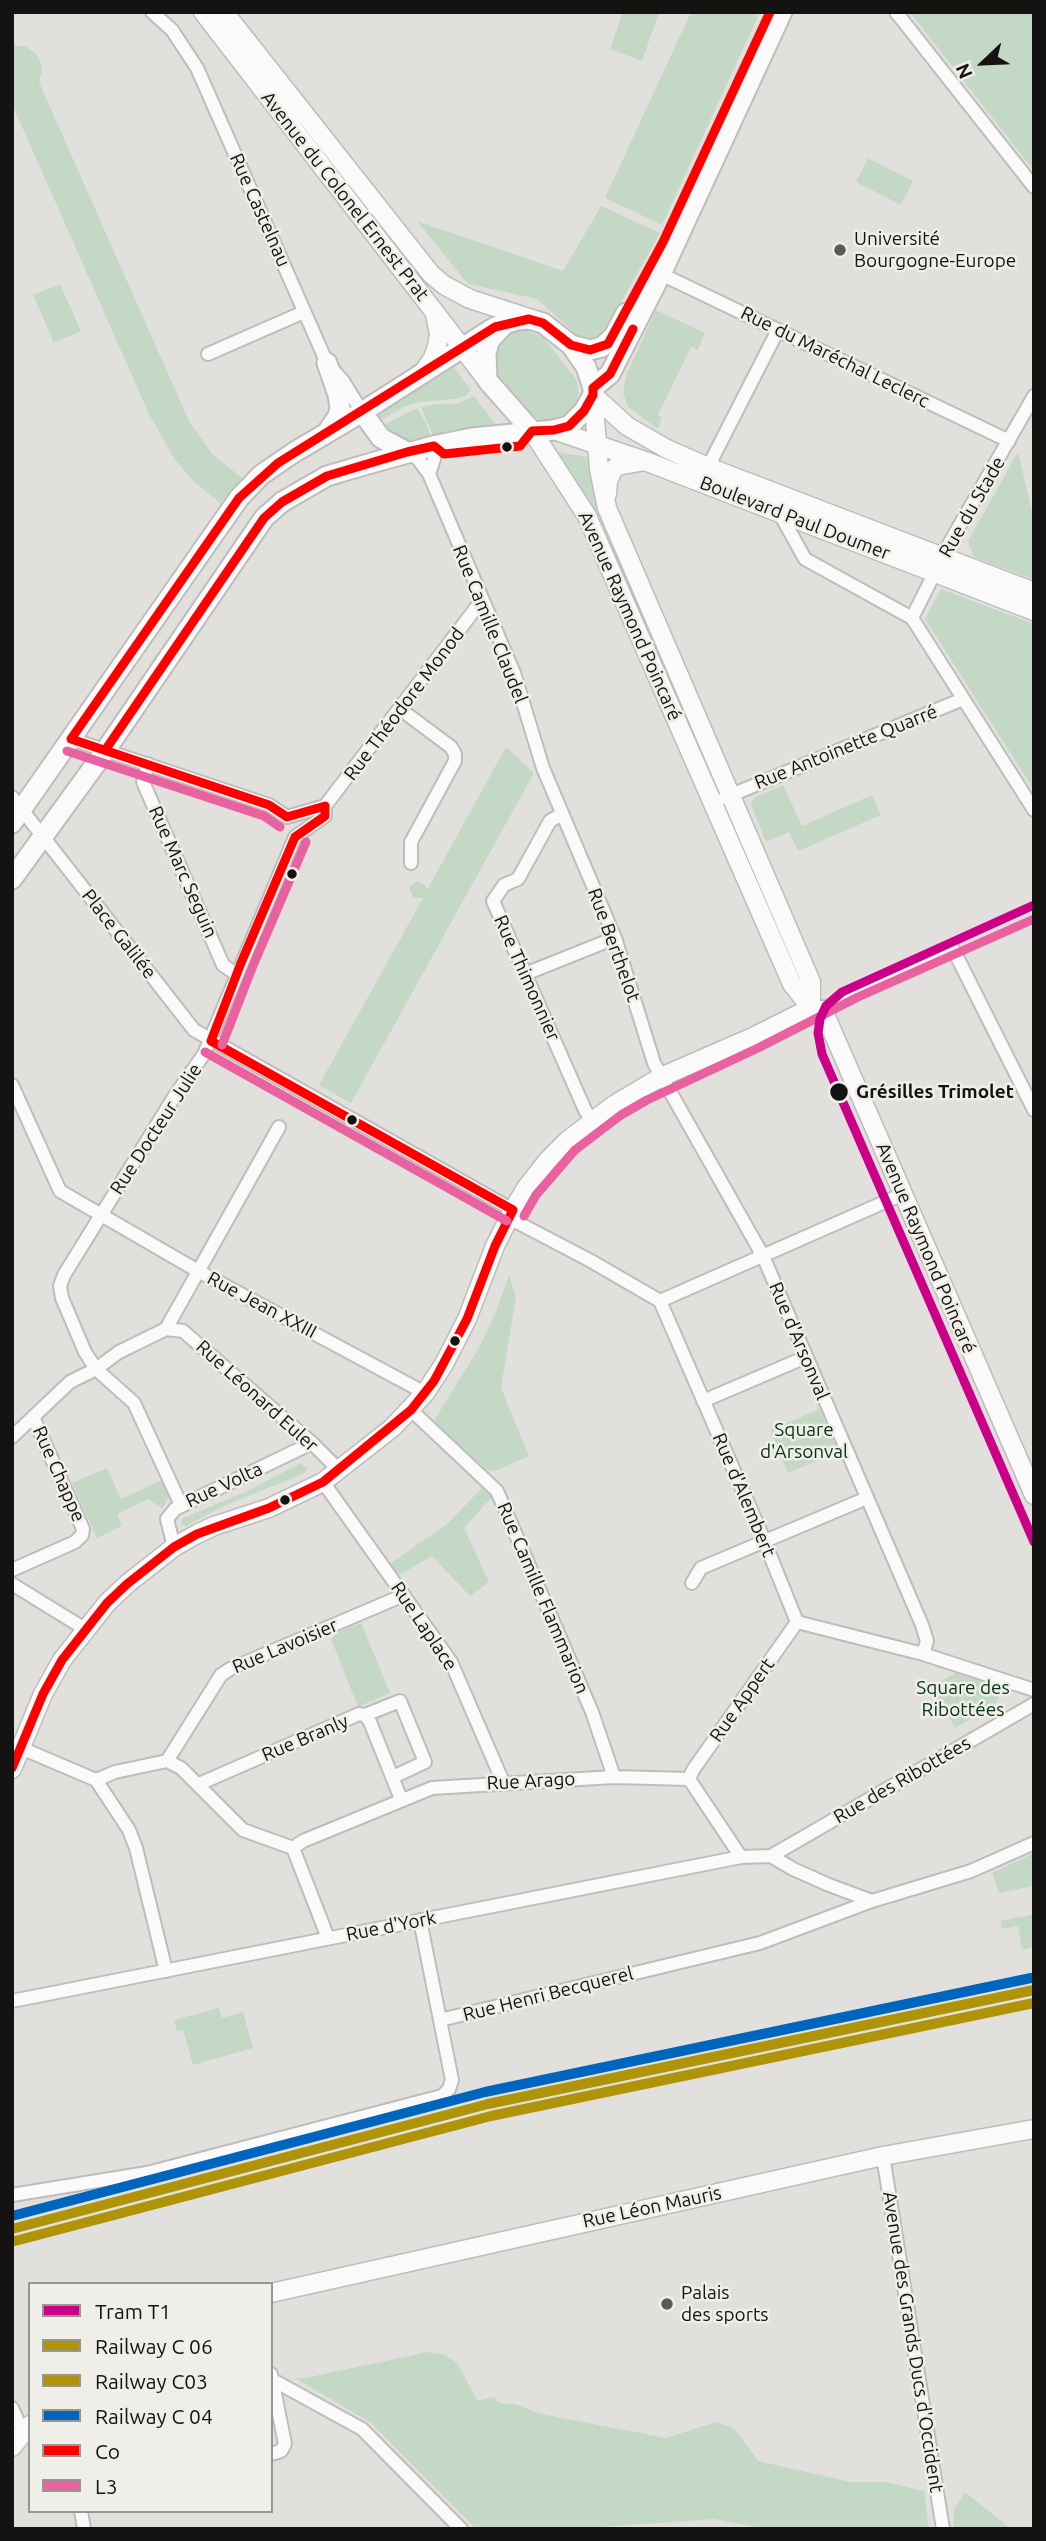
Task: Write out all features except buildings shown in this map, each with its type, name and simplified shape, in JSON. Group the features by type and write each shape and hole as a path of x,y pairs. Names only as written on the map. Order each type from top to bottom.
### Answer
{"main road":[{"name":"Avenue du Colonel Ernest Prat","path":"203,12 487,380"},
{"name":"Avenue du Colonel Ernest Prat","path":"224,12 431,274 444,285 470,299 542,323"},
{"path":"571,345 597,349 608,344 614,336 663,242 770,12"},
{"path":"24,817 106,749 264,518 282,502 327,477 407,452 472,438 554,430 569,426 579,417 593,392 610,374 661,274 782,12"},
{"path":"424,371 433,358 439,334 433,308"},
{"path":"12,879 24,817 71,739 239,498 270,469 484,333 506,323 523,319 542,323 571,345 586,367 593,392"},
{"path":"506,323 489,341 486,354 487,380 532,431"},
{"path":"327,363 340,408 328,432"},
{"name":"Avenue Raymond Poincaré","path":"593,392 599,469 607,508 811,982 811,1008"},
{"name":"Boulevard Paul Doumer","path":"593,392 634,430 667,449 939,565 1034,611"},
{"path":"362,412 381,438 407,452"},
{"name":"Boulevard Paul Doumer","path":"554,430 645,461 780,514 1034,592"},
{"name":"Avenue Raymond Poincaré","path":"532,431 587,516 792,984 811,1008 827,1018 895,1198 1034,1495"},
{"name":"Avenue Raymond Poincaré","path":"607,508 608,481 613,470 617,466 645,461"},
{"path":"12,1769 43,1694 62,1660 107,1603 127,1584 174,1547 214,1525 269,1508 323,1482 411,1410 444,1364 467,1319 495,1245 526,1188 548,1160 592,1121 662,1077 811,1008"},
{"name":"Rue Léon Mauris","path":"273,2293 883,2156 1034,2129"}],"street":[{"name":"Rue Castelnau","path":"152,12 172,30 197,68 327,363 343,381 362,412"},
{"path":"896,12 1034,187"},
{"name":"Rue du Maréchal Leclerc","path":"661,274 1009,441"},
{"path":"208,354 304,312"},
{"path":"708,467 778,330"},
{"name":"Rue du Stade","path":"912,618 1034,396"},
{"path":"429,474 434,459 434,446"},
{"name":"Rue Camille Claudel","path":"407,452 418,459 429,474 514,673 542,768 562,814"},
{"path":"780,514 805,559 912,618 1034,810"},
{"name":"Rue Théodore Monod","path":"295,837 325,816 326,806 482,600"},
{"name":"Rue Antoinette Quarré","path":"730,796 963,699"},
{"path":"400,709 451,747 455,754 455,761 411,842 411,863"},
{"path":"71,739 270,805 287,817 295,837"},
{"name":"Rue Marc Seguin","path":"148,764 144,782 223,965 236,974"},
{"path":"715,807 730,796"},
{"path":"287,817 326,806"},
{"name":"Rue Berthelot","path":"562,814 615,938 654,1063 662,1077"},
{"name":"Rue Thimonnier","path":"562,814 550,821 519,879 504,885 493,901 592,1121"},
{"name":"Place Galilée","path":"24,817 189,1024 211,1041 511,1214"},
{"name":"Rue Docteur Julie","path":"96,1369 85,1352 62,1298 60,1286 64,1275 211,1041 236,974 295,837"},
{"path":"773,942 784,937 789,931"},
{"path":"525,974 615,938"},
{"path":"811,1008 828,1007 862,988 952,947 1034,1110"},
{"name":"Rue d'Arsonval","path":"662,1077 762,1256 922,1625 927,1641 923,1654"},
{"name":"Rue Jean XXIII","path":"12,1085 60,1191 198,1271 425,1393"},
{"path":"12,1437 70,1382 96,1369 119,1352 166,1329 279,1127"},
{"path":"511,1214 660,1301 895,1198"},
{"name":"Rue d'Alembert","path":"660,1301 797,1622"},
{"name":"Rue Léonard Euler","path":"166,1329 176,1329 188,1335 340,1470"},
{"path":"703,1401 806,1357"},
{"path":"96,1369 134,1403 181,1505"},
{"name":"Rue Camille Flammarion","path":"411,1410 497,1491 592,1712 614,1776"},
{"name":"Rue Chappe","path":"12,1570 75,1542 82,1535 83,1529 33,1417"},
{"name":"Rue Volta","path":"174,1547 167,1518 181,1505 312,1443"},
{"name":"Rue Laplace","path":"323,1482 452,1662 503,1782"},
{"path":"692,1583 701,1568 867,1498"},
{"path":"12,1584 85,1629"},
{"name":"Rue Lavoisier","path":"167,1761 221,1675 230,1668 404,1595"},
{"path":"797,1622 923,1654 1034,1690"},
{"name":"Rue Appert","path":"689,1779 797,1622"},
{"path":"365,1715 400,1700 425,1762 393,1777"},
{"name":"Rue des Ribottées","path":"771,1856 1034,1704"},
{"name":"Rue Branly","path":"199,1784 359,1714 365,1715 401,1799"},
{"path":"21,1748 96,1780 129,1830 136,1848 166,1971"},
{"path":"96,1780 115,1772 167,1761 181,1768 199,1784 227,1817 243,1830 293,1849 328,1938"},
{"name":"Rue Arago","path":"293,1849 303,1842 432,1788 614,1776 689,1779"},
{"path":"689,1779 741,1857"},
{"name":"Rue Henri Becquerel","path":"12,2195 148,2173 442,2096 449,2089 452,2080 440,2020 760,1942 872,1901 971,1871 1034,1843"},
{"path":"771,1856 805,1875 872,1901"},
{"name":"Rue d'York","path":"12,2001 741,1857 771,1856"},
{"path":"420,1920 440,2020"},
{"name":"Avenue des Grands Ducs d'Occident","path":"883,2156 943,2529"},
{"path":"273,2379 362,2429 461,2529"},
{"path":"273,2383 285,2444 281,2451 273,2453"},
{"path":"12,2408 22,2435"}],"green space":[{"path":"623,12 659,12 642,61 610,49"},
{"path":"691,12 760,12 662,225 605,198"},
{"path":"910,12 1034,12 1034,171 920,25"},
{"path":"12,45 27,47 40,60 42,70 39,82 189,421 212,454 242,478 220,503 195,483 175,460 149,414 12,104"},
{"path":"868,158 913,181 901,205 856,182"},
{"path":"601,206 660,233 602,336 585,342 537,299 468,284 417,221 563,271"},
{"path":"60,284 81,331 54,343 33,295"},
{"path":"656,310 705,333 698,350 691,347 658,415 662,417 658,429 628,407 623,393 627,373"},
{"path":"523,329 543,337 576,379 579,391 576,405 566,416 545,421 535,418 511,396 495,373 491,355 510,331"},
{"path":"452,365 471,390 465,396 418,402 377,422 375,417 380,409"},
{"path":"474,396 501,431 435,440 421,407 456,404"},
{"path":"417,408 432,441 408,444 380,427"},
{"path":"556,452 592,458 600,508 592,516"},
{"path":"1018,452 1034,520 1034,580 974,557 968,541"},
{"path":"941,589 1034,624 1034,790 925,619"},
{"path":"506,747 534,773 351,1103 319,1085 423,898 413,898 409,887 418,881 425,885 427,890"},
{"path":"783,785 802,826 872,795 881,815 798,851 789,832 766,842 751,805 754,798"},
{"path":"509,1275 516,1297 501,1388 529,1456 495,1471 486,1469 438,1426 435,1419 480,1346"},
{"name":"Square d'Arsonval","path":"820,1409 838,1452 788,1473 770,1430"},
{"path":"300,1463 307,1468 305,1473 224,1506 186,1526 181,1524 183,1518 248,1491"},
{"path":"107,1468 121,1499 162,1480 169,1497 162,1509 148,1499 117,1514 122,1526 97,1538 72,1483"},
{"path":"483,1487 492,1497 464,1528 489,1582 470,1596 432,1556 398,1576 391,1563 447,1524"},
{"path":"361,1623 390,1693 358,1707 331,1639 338,1632"},
{"name":"Square des Ribottées","path":"955,1673 991,1683 999,1696 995,1705 955,1728 932,1687"},
{"path":"1034,1853 1034,1886 999,1893 992,1873"},
{"path":"1034,1914 1034,1947 1022,1950 1018,1926 1002,1929 1000,1921"},
{"path":"219,2008 222,2018 243,2012 253,2048 193,2065 183,2030 177,2031 174,2020"},
{"path":"428,2352 446,2355 457,2363 478,2401 495,2397 502,2404 515,2404 537,2413 666,2438 716,2422 732,2427 758,2461 851,2482 886,2482 924,2491 929,2529 766,2529 714,2519 575,2529 476,2529 371,2423 295,2378"},
{"path":"965,2492 1011,2529 953,2529 954,2509"}],"tram line":[{"name":"T1","path":"1034,905 842,992 826,1006 818,1033 822,1054 1034,1542"}],"transit line":[{"name":"Co","path":"287,817 269,805 71,739 239,498 278,463 495,327 529,319 543,323 571,345 590,350 608,344 663,242 770,12"},
{"name":"Co","path":"106,749 264,518 282,502 327,476 407,452 434,446 444,454 520,446 532,431 569,426 584,411 593,395 593,388 610,374 633,329"},
{"name":"L3","path":"67,751 264,816 280,827"},
{"name":"Co","path":"287,817 325,806 325,816 295,837"},
{"name":"Co","path":"211,1041 295,837"},
{"name":"L3","path":"222,1045 306,842"},
{"name":"L3","path":"524,1216 536,1195 575,1150 621,1115 858,997 1034,919"},
{"name":"Co","path":"211,1041 513,1210"},
{"name":"L3","path":"205,1052 507,1221"},
{"name":"Co","path":"12,1768 43,1694 62,1660 107,1603 127,1584 174,1547 197,1534 269,1508 323,1482 411,1410 434,1381 467,1319 495,1246 513,1210"},
{"path":"12,2216 485,2092 1031,1978"},
{"path":"12,2229 488,2104 1034,1990"}],"rail line":[{"name":"C03","path":"15,2241 491,2116 1034,2003"}],"place":[{"name":"Université Bourgogne-Europe","path":"840,250"},
{"name":"Grésilles Trimolet","path":"839,1092"},
{"name":"Palais des sports","path":"667,2304"}]}
